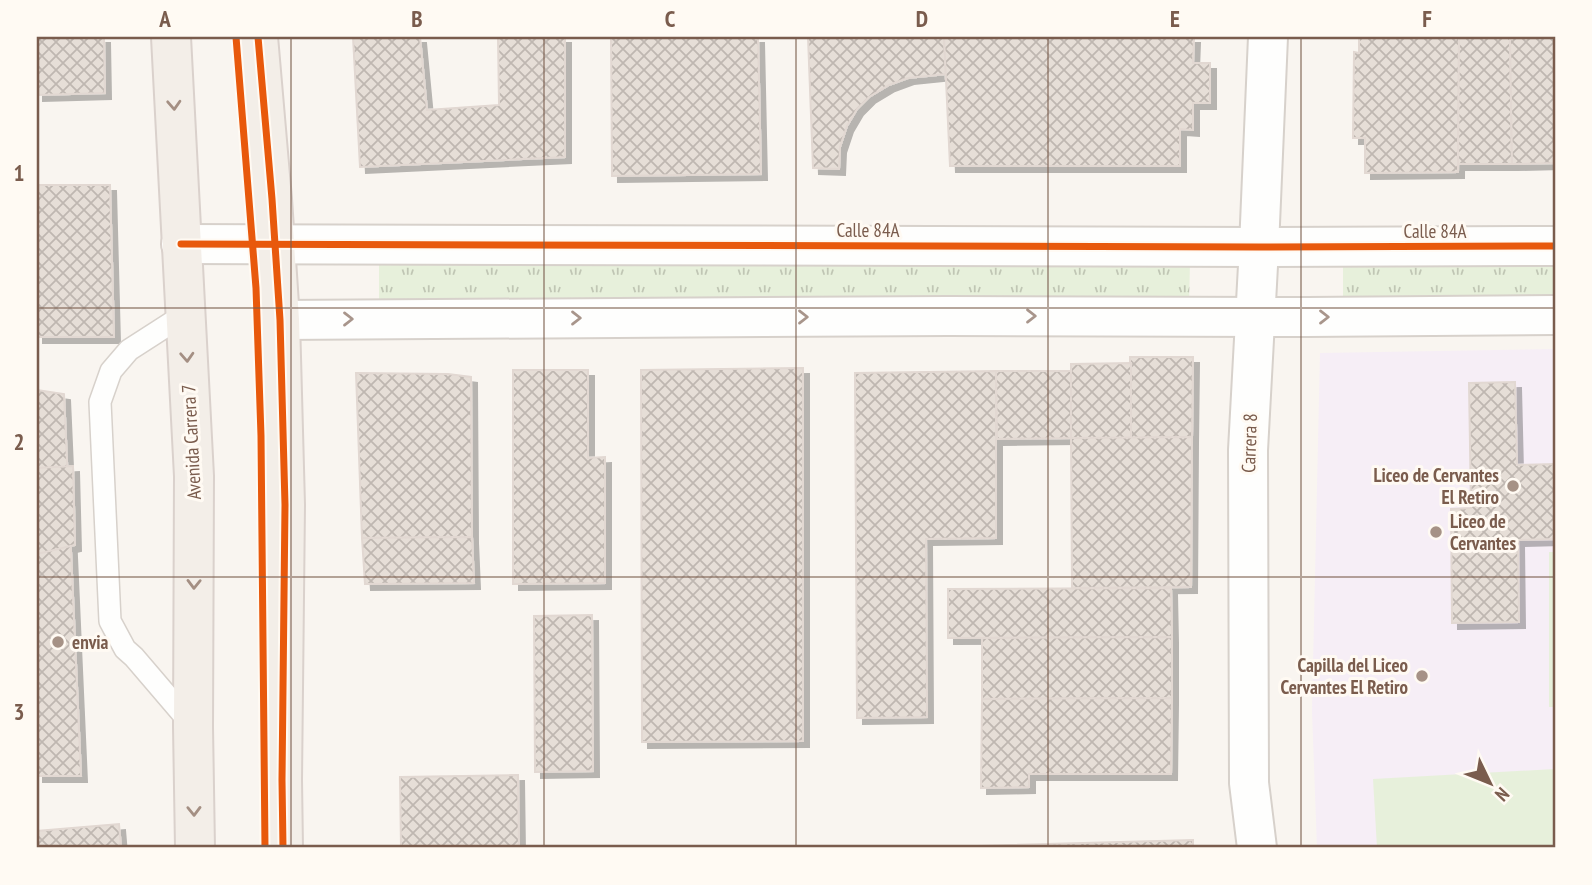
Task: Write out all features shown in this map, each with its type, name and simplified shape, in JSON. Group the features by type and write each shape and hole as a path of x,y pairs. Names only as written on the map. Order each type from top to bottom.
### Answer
{"main road":[{"name":"Avenida Carrera 7","path":"170,37 194,476 195,848"},
{"path":"258,37 280,320 285,505 282,766 284,848"}],"street":[{"name":"Carrera 8","path":"1257,848 1249,783 1248,464 1268,37"},
{"name":"Calle 84A","path":"181,244 1555,246"},
{"path":"280,320 1555,315"}],"lane":[{"path":"185,314 129,350 111,370 100,402 110,621 125,649 193,727"}],"shaded area":[{"name":"Liceo de Cervantes","path":"1555,349 1555,848 1317,848 1312,711 1320,353"}],"green space":[{"path":"379,260 1190,263 1189,304 379,302"},
{"path":"1343,262 1555,262 1555,301 1343,301"},
{"path":"1549,552 1555,552 1555,707 1549,707"},
{"path":"1555,769 1555,848 1377,848 1373,779"}],"building":[{"path":"37,37 104,37 105,93 37,95"},
{"path":"353,37 420,37 427,110 499,105 498,37 565,37 565,157 360,167"},
{"path":"611,37 758,37 761,174 612,176"},
{"path":"808,37 944,37 946,74 908,78 869,97 857,109 847,126 840,147 839,169 813,168"},
{"path":"944,37 1194,37 1193,63 1210,63 1210,103 1193,103 1193,130 1180,129 1180,166 950,166"},
{"path":"1359,37 1459,37 1458,172 1365,173 1365,138 1353,138 1354,52 1359,53"},
{"path":"1459,37 1510,37 1512,164 1458,164"},
{"path":"1510,37 1555,37 1555,163 1512,164"},
{"path":"37,185 110,185 114,337 37,337"},
{"path":"1130,357 1193,357 1192,437 1131,438"},
{"path":"1131,363 1131,438 1071,438 1071,364"},
{"path":"803,368 803,741 642,742 641,370"},
{"path":"513,370 588,370 588,458 605,457 605,583 513,584"},
{"path":"996,371 1071,371 1071,438 997,439"},
{"path":"996,371 996,538 926,539 927,717 857,718 855,373"},
{"path":"356,373 448,374 471,377 472,537 362,538"},
{"name":"Liceo de Cervantes El Retiro","path":"1515,382 1517,465 1555,464 1555,539 1518,540 1519,622 1452,623 1451,509 1471,508 1469,383"},
{"path":"37,390 64,394 81,776 37,776"},
{"path":"1192,437 1191,587 1072,588 1071,438"},
{"path":"73,466 75,545 37,554 37,468"},
{"path":"472,537 474,583 365,584 362,538"},
{"path":"1171,588 1172,637 948,638 948,589"},
{"path":"592,615 593,771 535,772 534,616"},
{"path":"1172,637 1172,698 982,699 982,638"},
{"path":"1172,698 1171,774 1029,774 1029,787 981,788 982,699"},
{"path":"518,775 519,848 401,848 400,777"},
{"path":"119,824 121,848 37,848 37,831"},
{"path":"1193,840 1193,848 977,848 977,846"}],"cycle path":[{"path":"236,37 256,288 261,436 265,848"},
{"path":"258,37 280,320 285,505 283,848"},
{"path":"181,244 1555,246"}],"place":[{"name":"Liceo de Cervantes El Retiro","path":"1513,486"},
{"name":"Liceo de Cervantes","path":"1436,532"},
{"name":"envia","path":"58,642"},
{"name":"Capilla del Liceo Cervantes El Retiro","path":"1422,676"}]}
